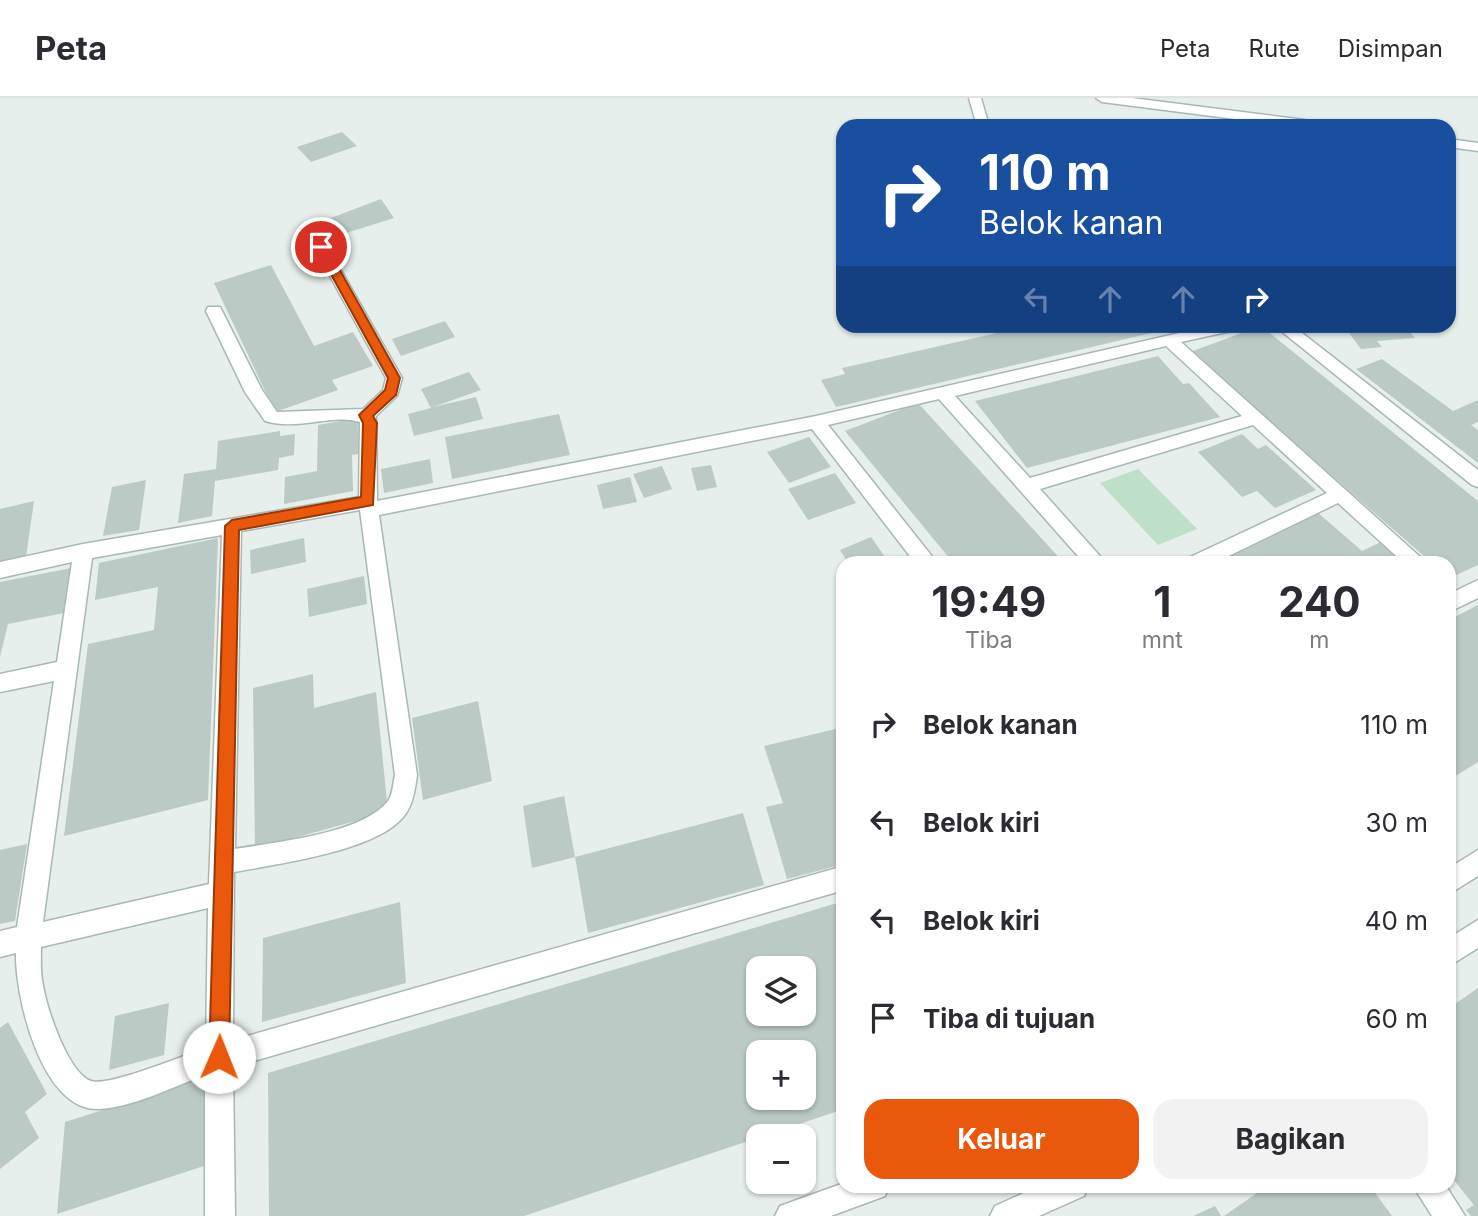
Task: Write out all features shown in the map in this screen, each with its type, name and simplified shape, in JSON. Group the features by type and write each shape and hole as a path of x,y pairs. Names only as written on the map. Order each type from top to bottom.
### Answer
{"street":[{"path":"1102,98 1251,119"},
{"path":"1456,144 1478,147"},
{"path":"321,247 394,378 391,391 366,415"},
{"path":"214,311 254,391 271,417 291,422 366,415"},
{"path":"0,570 83,552 368,506 816,422 1204,333"},
{"path":"1292,333 1478,480"},
{"path":"1171,342 1409,556"},
{"path":"942,392 1090,556"},
{"path":"223,863 366,831 395,809 403,796 406,775 368,506 370,423 366,415"},
{"path":"1027,486 1256,418"},
{"path":"816,422 922,556"},
{"path":"1210,556 1341,494"},
{"path":"220,1216 221,893 232,526"},
{"path":"83,552 64,670 28,939 30,988 50,1048 74,1086 85,1093 101,1095 118,1092 219,1057 836,880"},
{"path":"1456,596 1478,588"},
{"path":"0,683 64,670"},
{"path":"1456,877 1478,862"},
{"path":"0,944 221,893"},
{"path":"1456,948 1478,933"},
{"path":"790,1216 855,1193"},
{"path":"1005,1216 1058,1193"},
{"path":"1432,1193 1450,1216"}],"lane":[{"path":"975,98 981,119"}],"green space":[{"path":"1138,469 1197,529 1158,545 1100,483"}],"building":[{"path":"342,132 357,146 311,162 297,147"},
{"path":"381,199 394,218 333,237 323,221"},
{"path":"271,265 314,346 353,332 373,366 332,380 338,390 275,412 214,283"},
{"path":"445,321 455,337 401,356 392,339"},
{"path":"997,333 1151,333 836,407 821,380 845,374 842,368"},
{"path":"1242,333 1270,333 1478,501 1478,565 1456,575 1456,556 1424,556 1190,352"},
{"path":"1349,333 1411,333 1415,338 1377,341 1382,347 1361,349"},
{"path":"1158,356 1183,384 1189,383 1220,417 1027,468 975,401"},
{"path":"1382,359 1453,411 1478,400 1478,422 1471,425 1478,430 1478,463 1356,369"},
{"path":"469,372 481,390 433,407 476,397 483,419 414,436 408,414 431,408 421,389"},
{"path":"918,403 1058,556 947,556 845,431"},
{"path":"559,414 570,455 452,479 445,437"},
{"path":"358,418 359,454 352,455 353,491 284,504 285,477 317,471 318,425"},
{"path":"280,431 280,436 295,434 294,455 279,458 278,470 215,481 212,516 178,523 184,474 216,469 218,441"},
{"path":"1242,434 1258,449 1266,445 1316,490 1275,508 1257,491 1242,497 1198,452"},
{"path":"809,437 831,467 789,483 767,452"},
{"path":"430,459 433,483 384,493 381,469"},
{"path":"711,465 717,487 697,491 691,468"},
{"path":"662,466 672,489 644,498 633,474"},
{"path":"835,473 856,503 808,520 788,489"},
{"path":"630,477 637,502 603,509 597,485"},
{"path":"146,480 139,530 103,536 112,487"},
{"path":"34,501 26,557 0,562 0,509"},
{"path":"1316,511 1362,551 1383,541 1400,556 1221,556"},
{"path":"871,537 884,556 844,556 840,550"},
{"path":"218,538 208,800 64,836 88,644 154,630 158,587 95,600 99,563"},
{"path":"304,538 306,562 251,574 250,550"},
{"path":"71,568 64,613 8,624 0,657 0,582"},
{"path":"364,576 367,604 309,617 307,589"},
{"path":"1478,605 1478,762 1456,776 1456,616"},
{"path":"313,674 314,708 376,692 388,812 255,849 253,688"},
{"path":"478,701 492,781 423,800 412,718"},
{"path":"836,729 836,866 787,879 766,807 783,803 764,746"},
{"path":"564,796 575,857 532,868 523,806"},
{"path":"743,813 764,885 588,933 575,857"},
{"path":"27,844 15,921 0,924 0,850"},
{"path":"400,902 406,983 262,1022 263,938"},
{"path":"836,903 836,1112 799,1124 746,1124 746,1142 524,1216 269,1216 268,1073"},
{"path":"1478,988 1478,1216 1471,1216 1466,1210 1474,1205 1456,1183 1456,1003"},
{"path":"169,1003 164,1055 109,1070 115,1016"},
{"path":"8,1022 47,1094 25,1112 39,1138 0,1169 0,1028"},
{"path":"206,1077 204,1166 57,1214 65,1122"},
{"path":"1257,1193 1375,1193 1392,1216 1224,1216"},
{"path":"1215,1206 1221,1216 1193,1216"}],"route":[{"path":"219,1057 232,526 368,502 370,423 366,415 380,405 391,391 394,378 321,247"}]}
